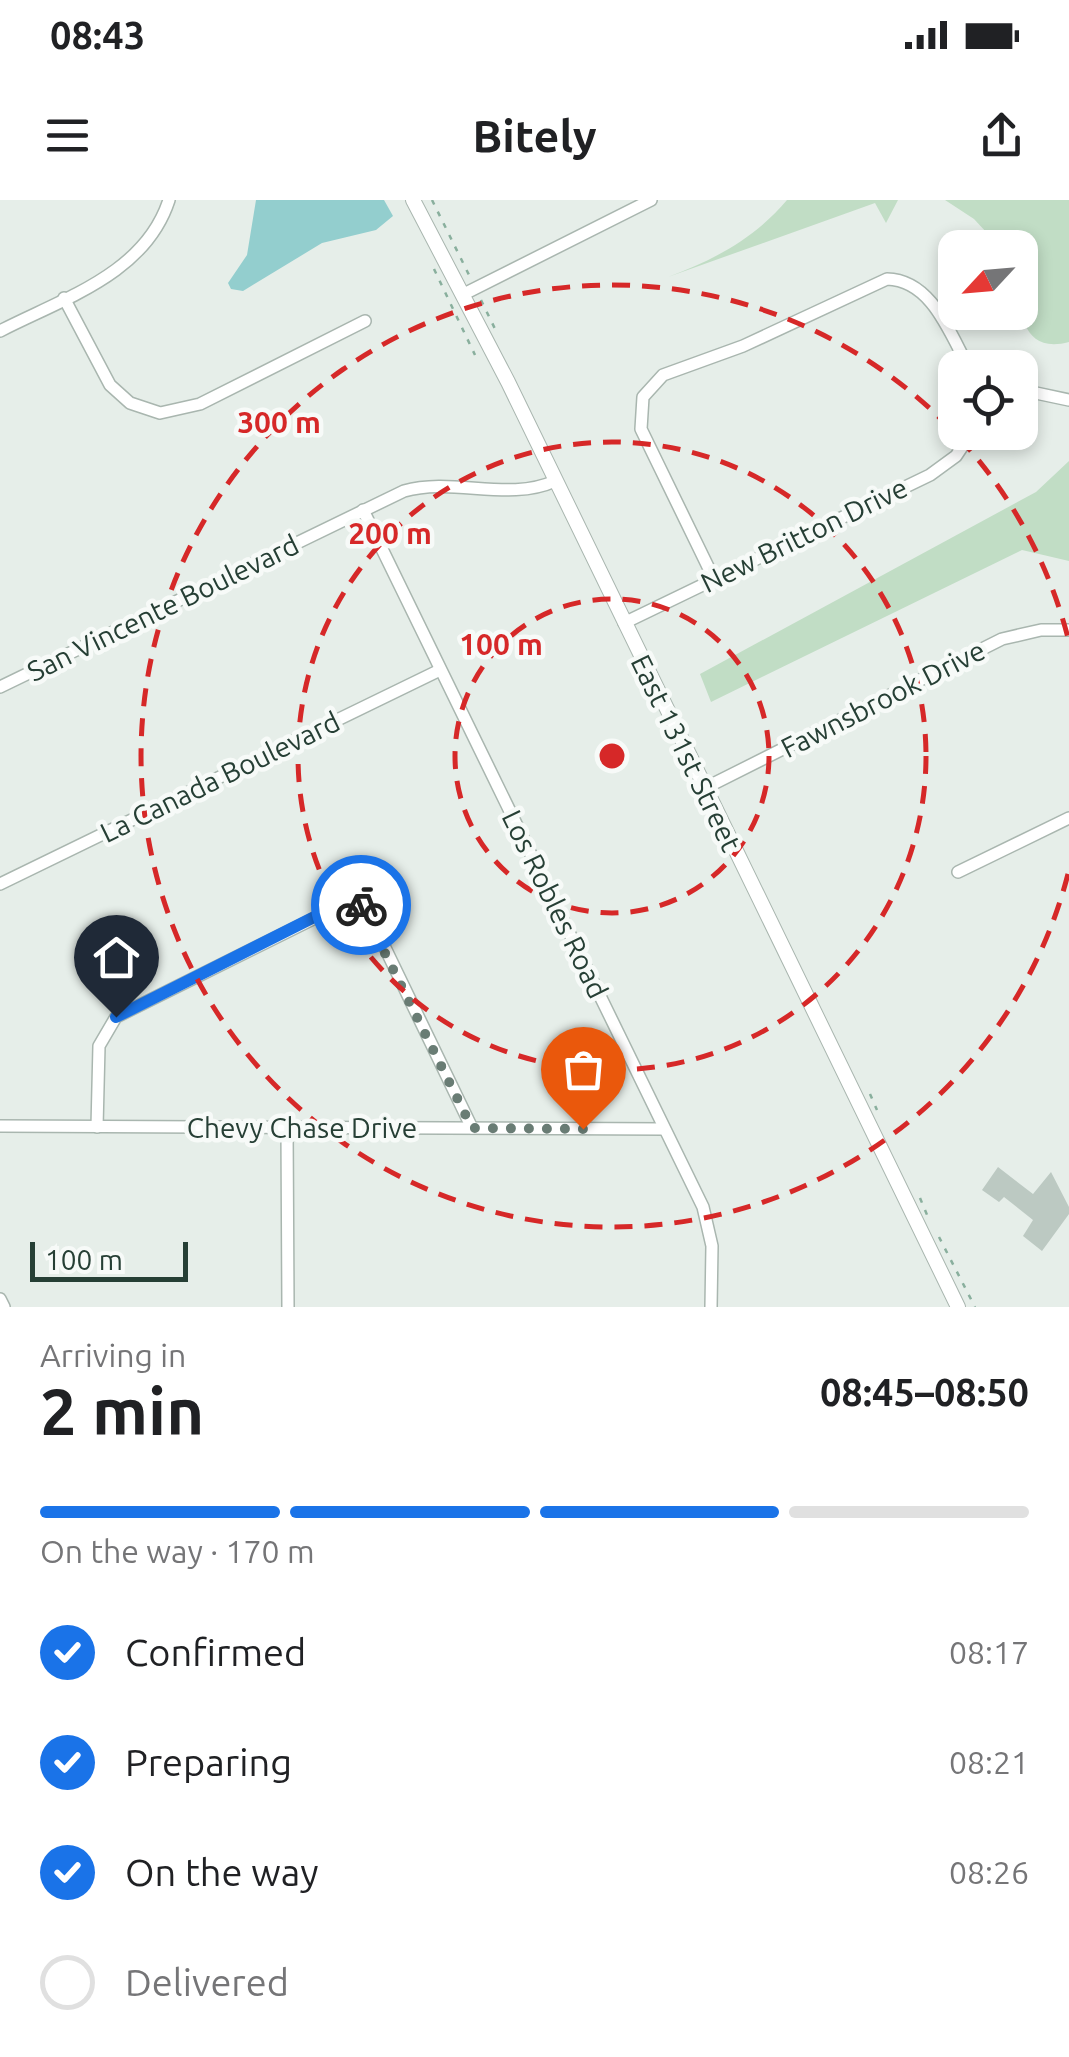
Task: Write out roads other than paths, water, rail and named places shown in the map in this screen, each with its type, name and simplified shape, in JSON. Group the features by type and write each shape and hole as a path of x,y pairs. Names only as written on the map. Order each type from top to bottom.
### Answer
{"street":[{"path":"0,330 133,259 152,236 169,200"},
{"name":"East 131st Street","path":"413,200 555,481 703,789 964,1304"},
{"path":"462,295 652,200"},
{"path":"713,578 640,428 640,404 656,380 743,346 887,279 906,282 922,291 959,350"},
{"path":"64,298 110,385 139,408 160,412 200,404 365,321"},
{"path":"1038,392 1069,400"},
{"name":"New Britton Drive","path":"624,623 940,469 963,450"},
{"name":"San Vincente Boulevard","path":"0,687 363,510 427,486 523,488 555,481"},
{"name":"Los Robles Road","path":"363,510 710,1230 711,1307"},
{"name":"Fawnsbrook Drive","path":"703,789 1002,639 1041,630 1069,630"},
{"name":"La Canada Boulevard","path":"0,884 440,670"},
{"path":"958,872 1069,818"},
{"path":"97,1127 99,1046 116,1017 349,900 359,903 374,925 472,1128"},
{"name":"Chevy Chase Drive","path":"0,1126 664,1129"},
{"path":"287,1128 288,1307"},
{"path":"0,1299 4,1307"}],"water":[{"path":"256,200 384,200 393,216 376,230 322,243 243,291 231,289 228,283 247,255"}]}
